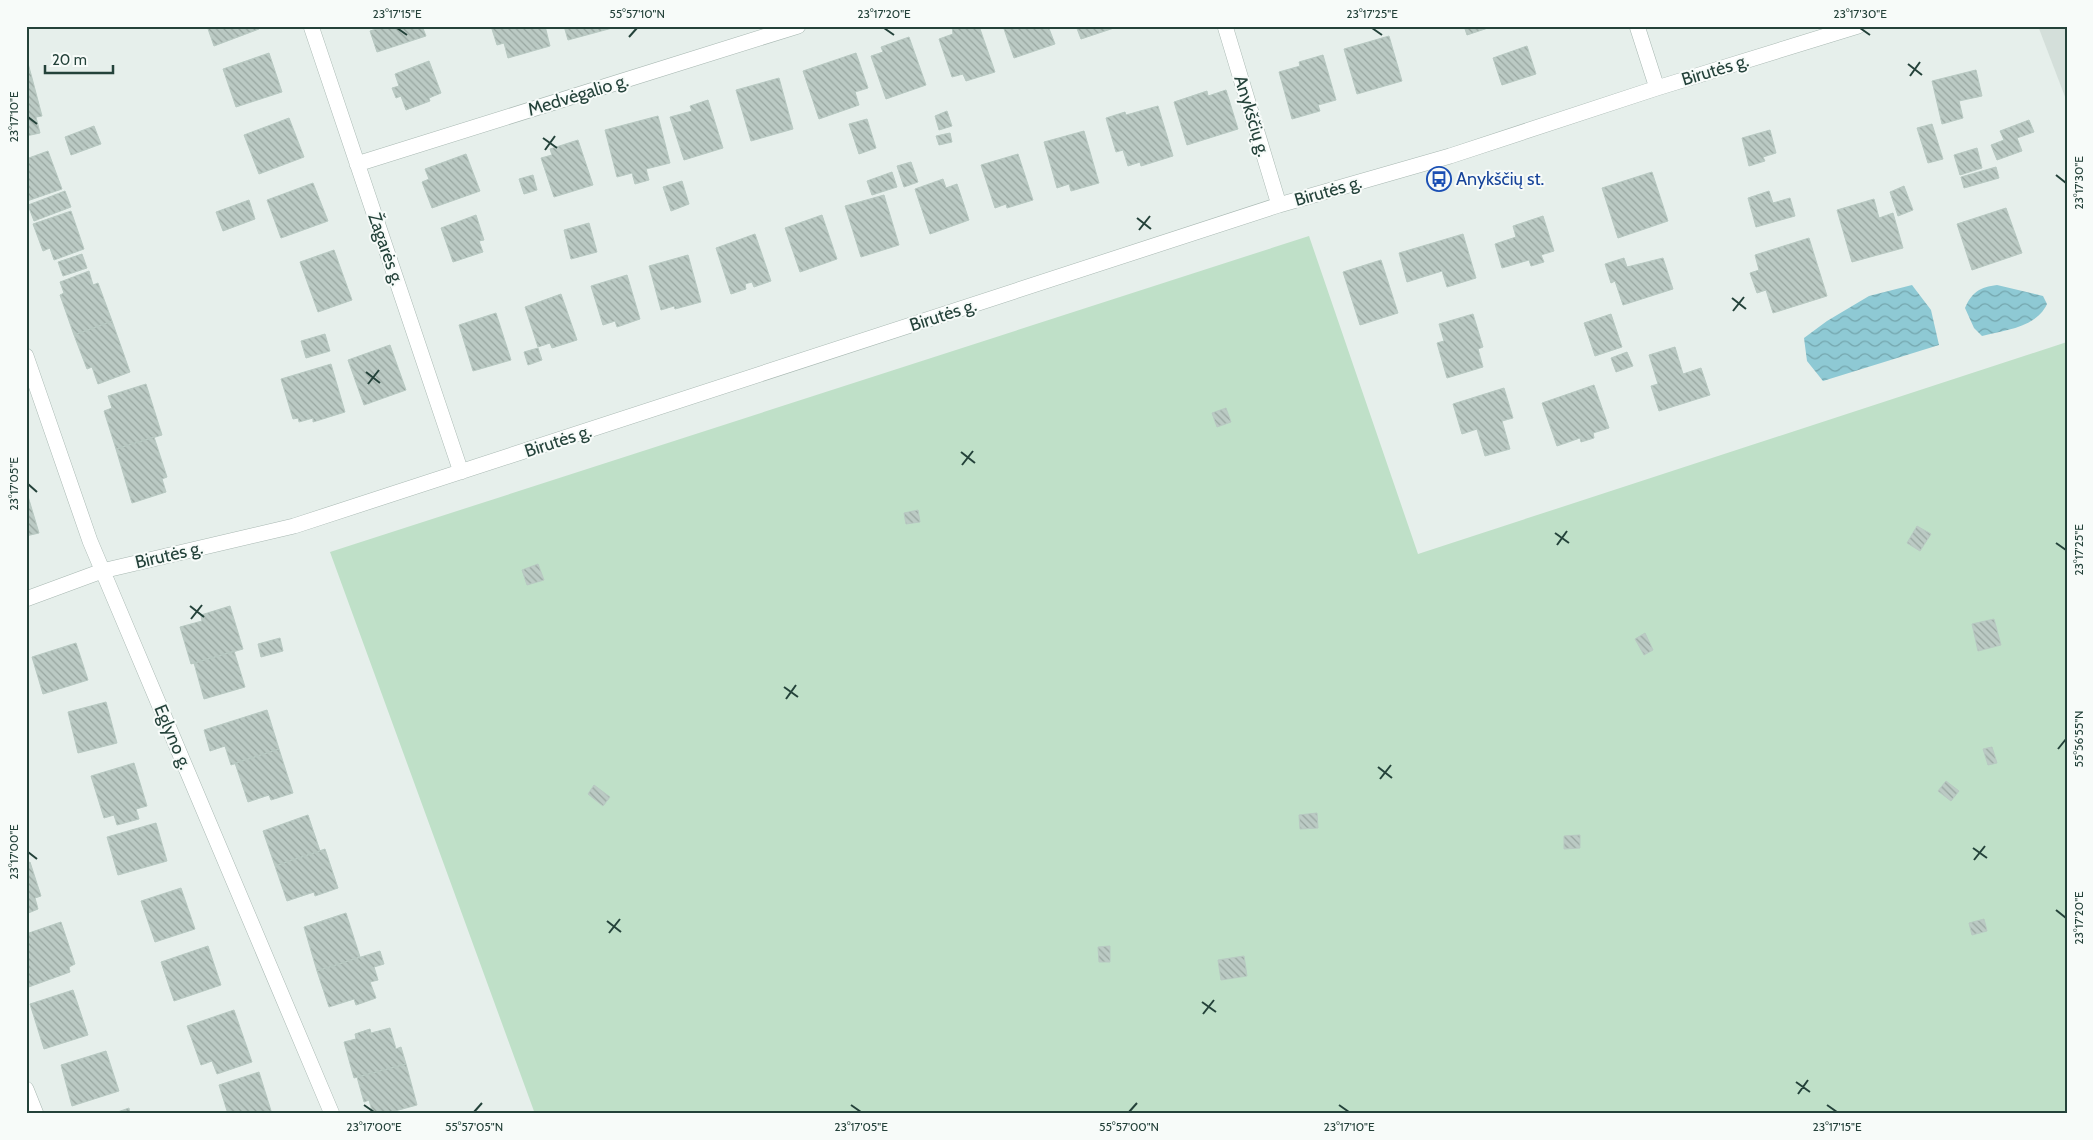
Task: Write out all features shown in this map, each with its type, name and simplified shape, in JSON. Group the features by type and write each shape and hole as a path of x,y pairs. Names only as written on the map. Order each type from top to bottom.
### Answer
{"street":[{"name":"Žagarės g.","path":"311,26 461,472"},
{"name":"Medvėgalio g.","path":"357,164 798,26"},
{"name":"Anykščių g.","path":"1225,26 1279,205"},
{"path":"1637,26 1657,88"},
{"name":"Birutės g.","path":"26,599 102,571 294,526 1279,205 1450,156 1657,88 1858,26"},
{"name":"Eglyno g.","path":"26,356 102,571 332,1114"},
{"path":"26,1089 36,1114"}],"shaded area":[{"path":"2038,26 2067,26 2067,102"}],"green space":[{"path":"1309,236 1418,554 2067,342 2067,1114 535,1114 330,552"}],"water":[{"path":"1912,285 1931,310 1939,345 1823,381 1807,361 1804,338 1827,321 1869,296"},
{"path":"1997,285 2043,296 2047,304 2035,318 2019,327 1982,336 1974,328 1965,308 1977,291"}],"building":[{"path":"207,26 258,26 259,29 214,46"},
{"path":"375,26 422,26 426,36 377,52 370,31 376,29"},
{"path":"491,26 545,26 550,46 508,58 504,43 497,45"},
{"path":"564,26 615,26 616,27 568,40"},
{"path":"952,26 979,26 995,72 966,81 963,74 952,77 939,39 953,34"},
{"path":"1003,26 1048,26 1055,44 1014,58"},
{"path":"1076,26 1120,26 1081,39"},
{"path":"1464,26 1494,26 1467,35"},
{"path":"1389,36 1402,81 1357,94 1344,49"},
{"path":"909,37 926,85 886,99 871,56 883,52 881,47"},
{"path":"1527,46 1536,74 1502,85 1493,58"},
{"path":"269,53 282,92 236,107 223,69"},
{"path":"856,53 868,88 855,92 859,105 819,119 803,71"},
{"path":"1323,55 1336,100 1318,105 1320,111 1292,119 1279,72 1300,66 1299,62"},
{"path":"26,56 32,78 26,79"},
{"path":"429,61 441,93 429,98 430,101 406,110 401,96 396,98 392,88 399,86 395,74"},
{"path":"1976,70 1982,96 1959,101 1963,118 1942,124 1932,81"},
{"path":"32,78 42,116 36,117 40,133 26,136 26,79"},
{"path":"779,78 793,129 751,141 736,90"},
{"path":"1226,90 1238,129 1187,145 1174,102 1207,91 1208,96"},
{"path":"708,100 723,148 684,160 670,117 692,111 690,106"},
{"path":"1158,106 1173,156 1141,166 1140,162 1128,166 1123,150 1116,152 1106,118 1125,112 1126,115"},
{"path":"947,111 952,126 939,130 935,116"},
{"path":"658,116 670,163 646,169 649,180 635,184 632,173 617,177 605,130"},
{"path":"289,118 304,157 259,174 244,135"},
{"path":"867,119 876,148 859,154 849,124"},
{"path":"2029,120 2034,132 2017,138 2022,151 1997,160 1991,145 2004,140 2000,131"},
{"path":"1932,124 1943,159 1928,163 1917,128"},
{"path":"94,126 101,144 71,155 65,137"},
{"path":"1770,130 1776,153 1763,157 1765,161 1749,166 1742,138"},
{"path":"1084,131 1099,183 1071,191 1069,184 1057,188 1044,142"},
{"path":"950,133 952,142 939,145 936,136"},
{"path":"578,140 593,185 554,197 541,158 552,155 550,149"},
{"path":"1977,148 1982,168 1960,175 1954,155"},
{"path":"48,151 62,189 27,201 26,159"},
{"path":"466,154 480,191 432,208 422,182 429,179 425,169"},
{"path":"1018,154 1033,200 1007,208 1006,204 995,208 981,165"},
{"path":"911,162 918,182 904,187 897,166"},
{"path":"1996,167 1999,178 1964,188 1961,177"},
{"path":"892,172 897,187 872,195 867,181"},
{"path":"1652,172 1668,221 1618,238 1602,188"},
{"path":"533,175 537,190 524,194 519,179"},
{"path":"943,179 946,188 957,184 969,220 930,234 915,189"},
{"path":"682,181 689,204 671,211 663,187"},
{"path":"313,183 328,221 281,238 267,200"},
{"path":"1904,186 1913,210 1898,216 1890,192"},
{"path":"65,191 71,207 34,221 28,205"},
{"path":"1769,191 1773,203 1790,198 1795,216 1756,227 1748,198"},
{"path":"884,195 899,245 861,257 845,206"},
{"path":"1874,199 1879,218 1893,213 1903,248 1852,262 1837,210"},
{"path":"249,200 255,219 223,231 216,212"},
{"path":"2006,208 2022,253 1972,270 1957,224"},
{"path":"71,211 84,249 54,260 50,248 43,251 33,224"},
{"path":"476,215 484,240 479,241 483,252 453,262 441,228"},
{"path":"822,215 837,259 800,272 785,228"},
{"path":"1543,216 1554,251 1541,255 1544,262 1531,266 1529,260 1502,268 1495,244 1516,237 1513,226"},
{"path":"589,223 597,252 571,259 564,230"},
{"path":"755,234 771,281 754,287 752,282 745,284 746,289 731,294 716,248"},
{"path":"1463,234 1476,278 1447,287 1442,271 1407,282 1399,253"},
{"path":"1809,238 1827,296 1773,313 1766,290 1757,293 1750,273 1759,270 1755,255"},
{"path":"334,250 352,300 318,312 300,262"},
{"path":"82,254 87,268 63,276 58,262"},
{"path":"688,255 701,302 675,309 674,306 661,310 649,266"},
{"path":"1624,258 1627,267 1663,258 1673,289 1623,305 1615,281 1611,283 1605,264"},
{"path":"1381,260 1398,313 1360,325 1343,272"},
{"path":"89,271 93,285 98,283 112,321 74,335 60,295 64,293 60,282"},
{"path":"627,275 640,319 617,327 615,321 603,325 591,286"},
{"path":"561,294 577,340 552,348 550,343 538,347 525,307"},
{"path":"496,313 511,360 473,371 459,325"},
{"path":"1473,314 1483,347 1478,349 1483,367 1447,378 1437,343 1444,341 1439,324"},
{"path":"1611,314 1622,347 1595,356 1584,323"},
{"path":"112,321 130,372 98,384 92,367 87,369 74,335"},
{"path":"325,334 330,351 306,358 301,341"},
{"path":"390,345 406,390 364,405 348,360"},
{"path":"1675,347 1683,374 1701,368 1710,395 1659,411 1651,386 1658,384 1649,355"},
{"path":"538,348 542,360 528,365 524,352"},
{"path":"1627,352 1633,366 1616,372 1611,358"},
{"path":"331,364 345,412 313,422 313,418 299,422 298,418 293,419 281,379"},
{"path":"146,384 162,435 116,449 104,411 112,408 108,396"},
{"path":"1594,385 1609,428 1593,433 1594,438 1581,442 1580,438 1557,446 1542,403"},
{"path":"1504,388 1513,418 1502,421 1510,449 1485,456 1477,429 1462,434 1453,404"},
{"path":"1226,408 1231,422 1217,427 1212,413"},
{"path":"154,437 167,477 162,479 166,492 132,503 116,449"},
{"path":"26,494 39,533 26,536"},
{"path":"918,510 920,522 906,524 904,513"},
{"path":"1917,526 1931,534 1920,551 1907,543"},
{"path":"538,564 544,580 527,585 522,570"},
{"path":"230,606 243,649 191,664 180,627 202,621 201,615"},
{"path":"1994,619 2001,645 1978,651 1972,624"},
{"path":"1645,633 1653,650 1644,655 1635,639"},
{"path":"280,638 283,651 261,657 258,644"},
{"path":"76,643 88,680 43,694 32,657"},
{"path":"234,651 245,687 204,699 194,663"},
{"path":"106,702 117,743 78,753 68,712"},
{"path":"267,710 279,749 231,765 225,746 210,751 204,730"},
{"path":"1992,747 1997,763 1988,765 1983,749"},
{"path":"279,749 293,793 271,800 269,795 248,802 235,763"},
{"path":"134,763 147,806 136,809 139,819 117,825 114,815 104,818 91,776"},
{"path":"1946,781 1959,791 1951,801 1938,791"},
{"path":"594,785 610,797 603,806 588,794"},
{"path":"1317,813 1318,828 1300,829 1299,815"},
{"path":"308,815 320,851 275,866 263,831"},
{"path":"156,823 167,861 118,875 107,837"},
{"path":"1580,835 1580,848 1564,849 1564,836"},
{"path":"325,849 338,888 315,896 314,892 287,901 275,866"},
{"path":"30,862 41,896 35,898 38,909 26,914 26,864"},
{"path":"181,888 195,929 155,942 141,901"},
{"path":"346,913 360,957 317,971 304,927"},
{"path":"1984,919 1987,931 1972,935 1969,923"},
{"path":"61,922 75,964 69,967 70,972 26,988 26,934"},
{"path":"208,946 221,985 174,1001 161,962"},
{"path":"1110,946 1110,962 1099,962 1098,947"},
{"path":"380,951 384,964 374,967 378,980 370,982 376,998 356,1005 354,999 329,1007 317,971"},
{"path":"1244,956 1247,976 1221,980 1218,960"},
{"path":"73,990 88,1035 44,1049 30,1004"},
{"path":"234,1010 252,1062 217,1074 212,1061 201,1065 187,1026"},
{"path":"390,1028 396,1049 401,1047 406,1064 354,1078 344,1042 356,1039 355,1034 370,1029 371,1033"},
{"path":"106,1051 119,1091 72,1106 61,1065"},
{"path":"406,1064 417,1105 384,1114 373,1114 369,1100 364,1102 357,1077"},
{"path":"259,1072 272,1114 228,1114 219,1085"},
{"path":"129,1108 130,1114 112,1114"}],"place":[{"name":"Anykščių st.","path":"1439,179"}]}
